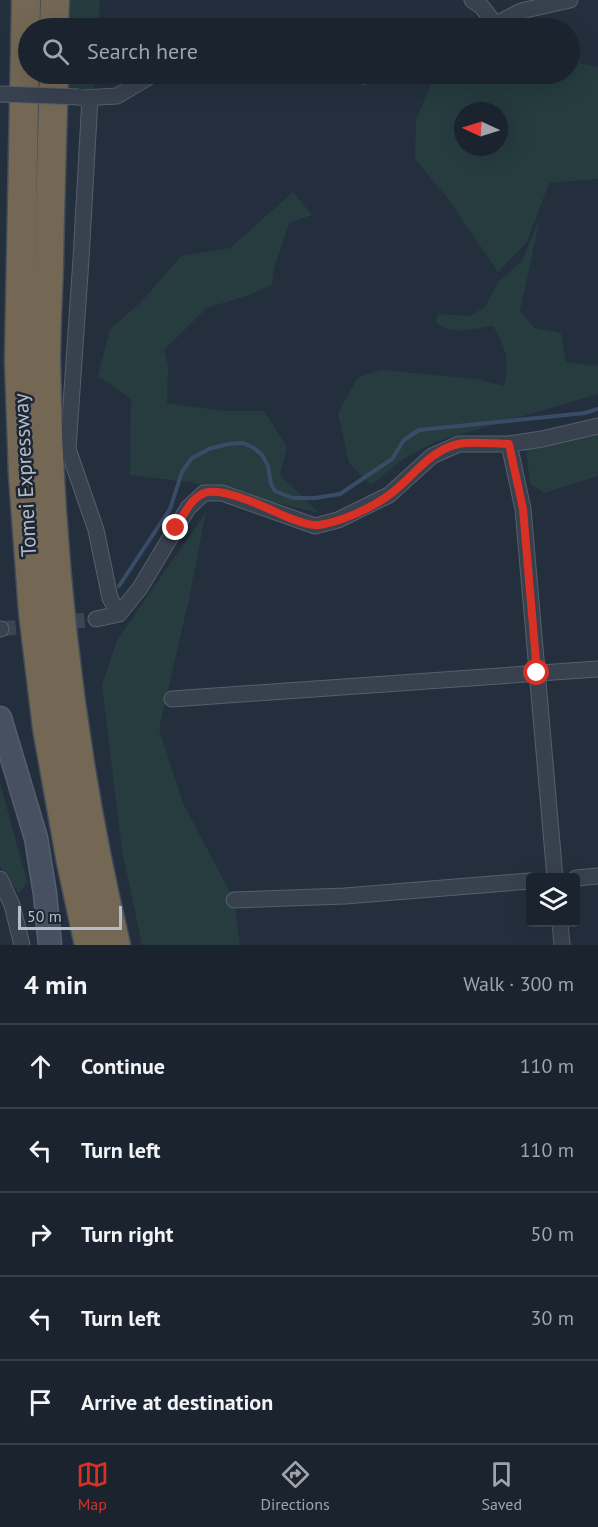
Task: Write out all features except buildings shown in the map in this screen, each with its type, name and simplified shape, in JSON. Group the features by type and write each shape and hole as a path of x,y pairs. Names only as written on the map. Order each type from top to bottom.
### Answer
{"highway":[{"name":"Tomei Expressway","path":"26,0 26,18"},
{"path":"54,18 55,0"},
{"name":"Tomei Expressway","path":"24,84 19,360 23,475 33,612 47,728 70,862 89,945"},
{"name":"Tomei Expressway","path":"54,84 46,358 57,586 70,708 99,872 116,945"}],"street":[{"path":"472,0 482,7 488,18"},
{"path":"508,18 521,11 570,0"},
{"path":"0,94 84,98 117,96 137,84"},
{"path":"84,98 81,258 68,449 96,530 110,598 119,614"},
{"path":"96,619 119,614 140,588 188,508 204,493 222,493 315,526 338,520 369,507 389,495 432,456 459,444 509,444 598,426"},
{"path":"509,444 523,509 555,873"},
{"path":"172,699 598,669"},
{"path":"0,718 36,838 50,945"},
{"path":"580,878 598,876"},
{"path":"0,879 12,905 22,945"},
{"path":"234,900 345,896 526,881"},
{"path":"560,927 562,945"}],"green space":[{"path":"66,0 100,0 99,18 66,18"},
{"path":"580,63 598,67 598,179 549,183 527,242 498,272 449,200 415,159 416,120 431,84 580,84"},
{"path":"68,84 94,84 94,89 68,91"},
{"path":"293,192 312,215 289,223 274,268 272,285 207,308 164,350 168,366 167,403 224,411 264,411 287,447 280,475 319,513 189,482 130,475 131,399 98,376 110,329 141,302 181,256 230,248"},
{"path":"540,218 520,311 534,328 561,333 566,362 598,365 598,394 435,442 403,459 371,485 349,463 338,413 358,377 382,370 477,379 504,386 507,369 506,355 493,326 456,330 443,327 436,322 438,314 470,316 485,307 498,282 522,261"},
{"path":"598,433 598,476 544,493 530,484 526,448"},
{"path":"206,512 189,599 159,729 184,805 234,900 240,945 142,945 122,850 102,685 117,640"},
{"path":"0,783 27,881 19,894 0,866"}],"waterway":[{"path":"119,586 170,509 182,472 192,458 209,449 243,443 254,448 262,455 268,466 271,484 275,491 293,498 315,498 340,494 392,459 404,440 419,430 585,413 598,409"}],"tunnel":[{"path":"1,629 96,619"}],"route":[{"path":"176,528 197,498 204,493 213,492 239,498 315,526 338,520 369,507 389,495 432,456 459,444 509,444 523,509 537,673"}]}
